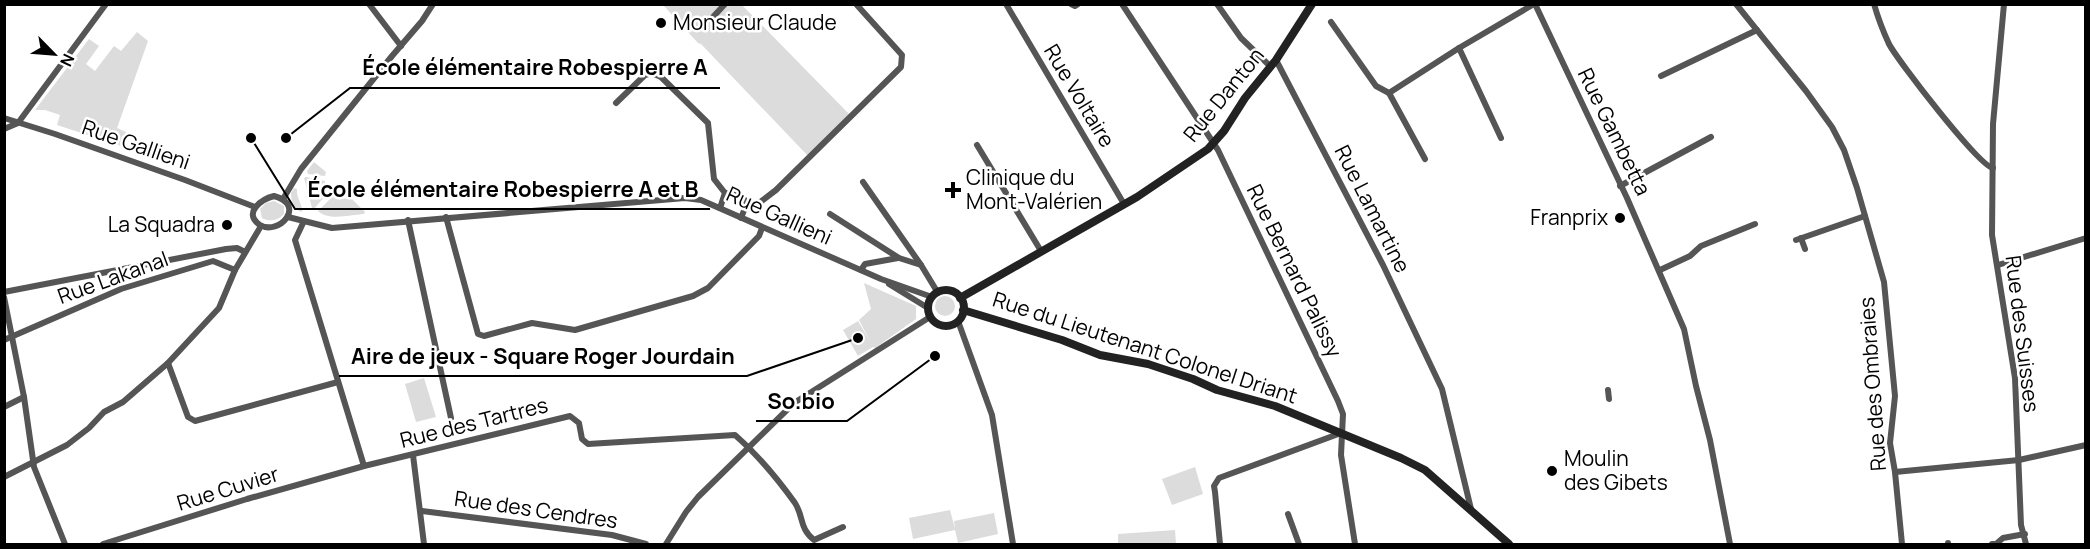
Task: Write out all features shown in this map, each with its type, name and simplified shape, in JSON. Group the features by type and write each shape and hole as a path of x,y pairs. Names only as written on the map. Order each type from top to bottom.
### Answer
{"street":[{"path":"4,129 18,123 106,4"},
{"path":"369,4 401,46"},
{"path":"284,199 301,169 422,21 433,4"},
{"path":"713,17 725,4"},
{"path":"741,218 745,208 759,203 776,190 901,67 902,55 856,4"},
{"name":"Rue Voltaire","path":"1006,4 1124,204"},
{"path":"1071,4 1075,6 1078,4"},
{"name":"Rue Bernard Palissy","path":"1122,4 1214,143 1343,413 1342,433"},
{"name":"Rue Lamartine","path":"1217,4 1240,38 1273,63 1383,266 1444,397 1471,510"},
{"name":"Rue Danton","path":"960,298 1166,179 1214,143 1273,63 1312,4"},
{"path":"1389,93 1534,4"},
{"name":"Rue Gambetta","path":"1534,4 1661,273 1684,329 1709,437 1730,544"},
{"name":"Rue des Ombraies","path":"1736,4 1806,90 1832,127 1844,150 1857,188 1884,282 1895,396 1890,443 1902,544"},
{"path":"1874,4 1890,46 1965,144 1986,166 1993,168"},
{"name":"Rue des Suisses","path":"2004,4 1993,127 1992,235 2015,378 2021,525 2026,544"},
{"path":"1331,22 1376,86 1389,93 1425,159"},
{"path":"1661,76 1757,30"},
{"path":"1459,48 1501,138"},
{"path":"616,103 645,75 652,73 661,76 708,123 714,178 725,193 741,195 748,206"},
{"name":"Rue Gallieni","path":"4,118 185,180 255,207"},
{"path":"1620,186 1711,137"},
{"path":"977,145 1041,251"},
{"path":"666,544 686,512 698,498 794,403 929,312 935,295 921,265 863,182"},
{"path":"720,208 725,193"},
{"path":"274,196 284,199 290,211 284,222 261,226 256,221 255,207 274,196"},
{"name":"Rue Gallieni","path":"288,217 332,228 685,198 701,200 880,279 929,312"},
{"path":"830,214 898,258 921,265"},
{"path":"1805,249 1799,239 1865,216"},
{"path":"446,218 478,334 484,336 532,322 575,330 693,296 708,288 759,236 762,228"},
{"path":"408,220 451,418"},
{"path":"303,221 295,240 364,466"},
{"path":"1661,273 1690,256 1701,246 1755,224"},
{"path":"4,477 67,445 89,428 104,412 123,402 168,363 219,309 235,270 261,226"},
{"path":"1998,266 2085,238"},
{"path":"65,544 34,467 24,398 4,295 226,249 237,248 245,252"},
{"path":"861,270 865,264 898,258"},
{"name":"Rue Lakanal","path":"4,340 121,289 213,261 235,270"},
{"name":"Rue Gallieni","path":"880,279 935,295"},
{"path":"929,312 935,323 950,326 958,321 963,310 960,298 950,291 935,295"},
{"name":"Rue du Lieutenant Colonel Driant","path":"963,310 1062,340 1100,355 1148,364 1193,379 1217,390 1275,406 1413,463 1454,494 1509,544"},
{"path":"958,321 992,415 1013,544"},
{"path":"168,363 188,417 195,421 338,382"},
{"path":"1608,390 1609,399"},
{"path":"4,407 24,398"},
{"name":"Rue des Tartres","path":"364,466 570,416 579,423 582,439 588,444 735,435 750,447"},
{"path":"1220,544 1214,486 1219,478 1342,433 1341,455 1356,544"},
{"path":"1895,472 2019,460 2085,445"},
{"path":"750,447 797,506 805,533 814,540 843,528"},
{"path":"413,455 422,511 424,544"},
{"name":"Rue Cuvier","path":"103,544 247,499 364,466"},
{"path":"1454,494 1460,491 1464,482"},
{"name":"Rue des Cendres","path":"422,511 612,536 646,544"},
{"path":"1288,514 1299,544"},
{"path":"1992,544 1996,544 2002,538 2025,534"}],"shaded area":[{"path":"663,5 742,5 851,116 809,157"},
{"path":"137,32 148,41 117,128 126,132 121,146 57,125 60,115 45,110 35,110 89,39 99,46 86,64 95,71 114,46 121,51"},
{"path":"314,162 326,172 325,176 308,174 307,171"},
{"path":"304,178 325,181 325,196 314,209"},
{"path":"294,188 297,189 302,212 292,202 291,193"},
{"path":"333,196 340,199 351,198 365,212 364,214 333,217 318,211"},
{"path":"274,201 284,206 284,214 273,220 262,218 260,209 266,203"},
{"path":"864,283 916,306 916,319 875,348 858,356 843,330 858,321 870,341 859,320 871,309"},
{"path":"945,296 952,299 955,306 952,313 945,316 938,313 935,306 938,299"},
{"path":"424,378 436,417 416,422 405,384"},
{"path":"1195,467 1203,494 1172,505 1162,479"},
{"path":"950,510 955,529 954,521 994,513 998,534 958,543 955,530 913,539 909,518"},
{"path":"1175,530 1176,544 1118,544 1118,534"}],"place":[{"name":"Monsieur Claude","path":"661,23"},
{"name":"École élémentaire Robespierre A et B","path":"251,138"},
{"name":"École élémentaire Robespierre A","path":"286,138"},
{"name":"Clinique du Mont-Valérien","path":"953,190"},
{"name":"Franprix","path":"1620,218"},
{"name":"La Squadra","path":"227,225"},
{"name":"Aire de jeux - Square Roger Jourdain","path":"858,338"},
{"name":"So.bio","path":"935,356"},
{"name":"Moulin des Gibets","path":"1552,471"}]}
